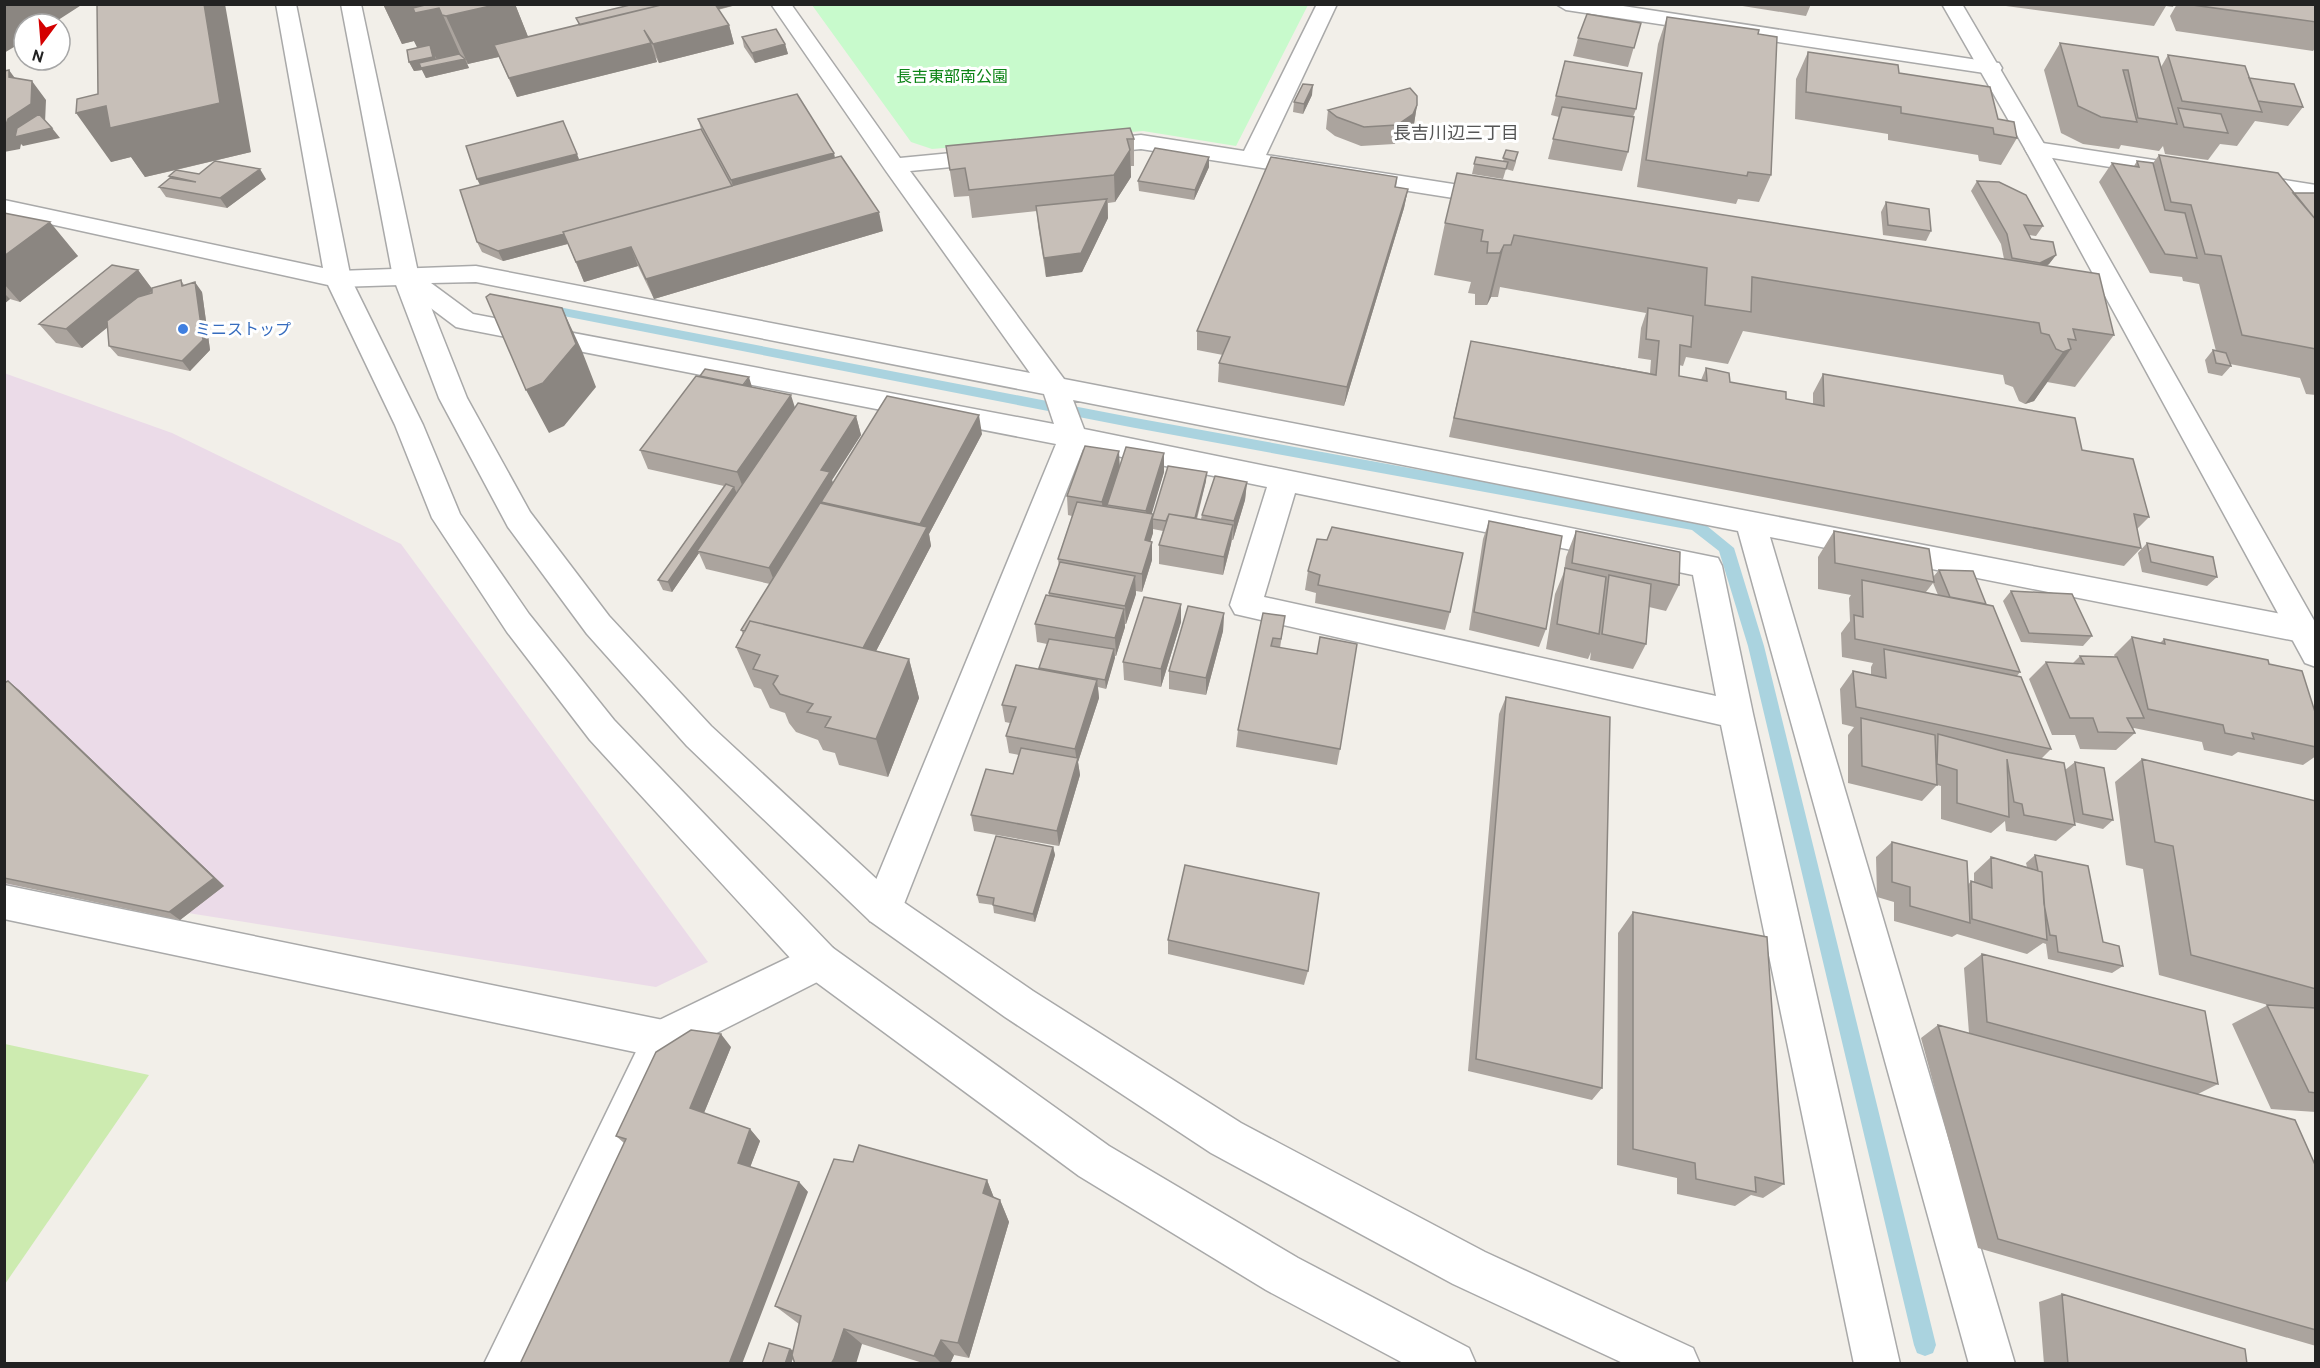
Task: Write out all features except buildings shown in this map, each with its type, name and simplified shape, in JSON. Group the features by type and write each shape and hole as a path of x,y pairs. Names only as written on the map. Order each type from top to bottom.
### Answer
{"street":[{"path":"286,4 338,279 409,425 447,518 518,623 602,730 819,961 1094,1161 1282,1274 1453,1364"},
{"path":"351,4 406,277 453,398 519,519 598,625 699,736 883,909 1019,1004 1226,1138 1469,1268 1677,1364"},
{"path":"782,4 894,166 1055,387 1073,437 883,909"},
{"path":"1252,159 1328,4"},
{"path":"1566,4 1991,68"},
{"path":"1952,4 1991,68 2119,297 2308,641"},
{"path":"1071,149 1141,142 1521,202"},
{"path":"2036,149 2199,174"},
{"path":"894,166 1012,155"},
{"path":"2222,178 2316,192"},
{"path":"4,207 338,279 476,274 1751,522 2308,641"},
{"path":"406,277 465,321 1073,437 1707,566 1736,714 1878,1364"},
{"path":"2084,292 2119,297"},
{"path":"1284,480 1246,605 1736,714"},
{"path":"1751,522 1992,1364"},
{"path":"4,902 663,1039"},
{"path":"507,1364 663,1039 819,961"}],"shaded area":[{"path":"4,373 172,433 401,544 708,962 656,987 5,884"}],"green space":[{"name":"長吉東部南公園","path":"812,5 1308,5 1236,146 1143,131 932,149 911,142"},
{"path":"4,1044 149,1075 5,1284"}],"waterway":[{"path":"543,308 1130,422 1696,525 1726,548 1756,646 1925,1345"}],"place":[{"name":"ミニストップ","path":"183,329"}],"district":[{"name":"長吉川辺三丁目","path":"1456,133"}]}
